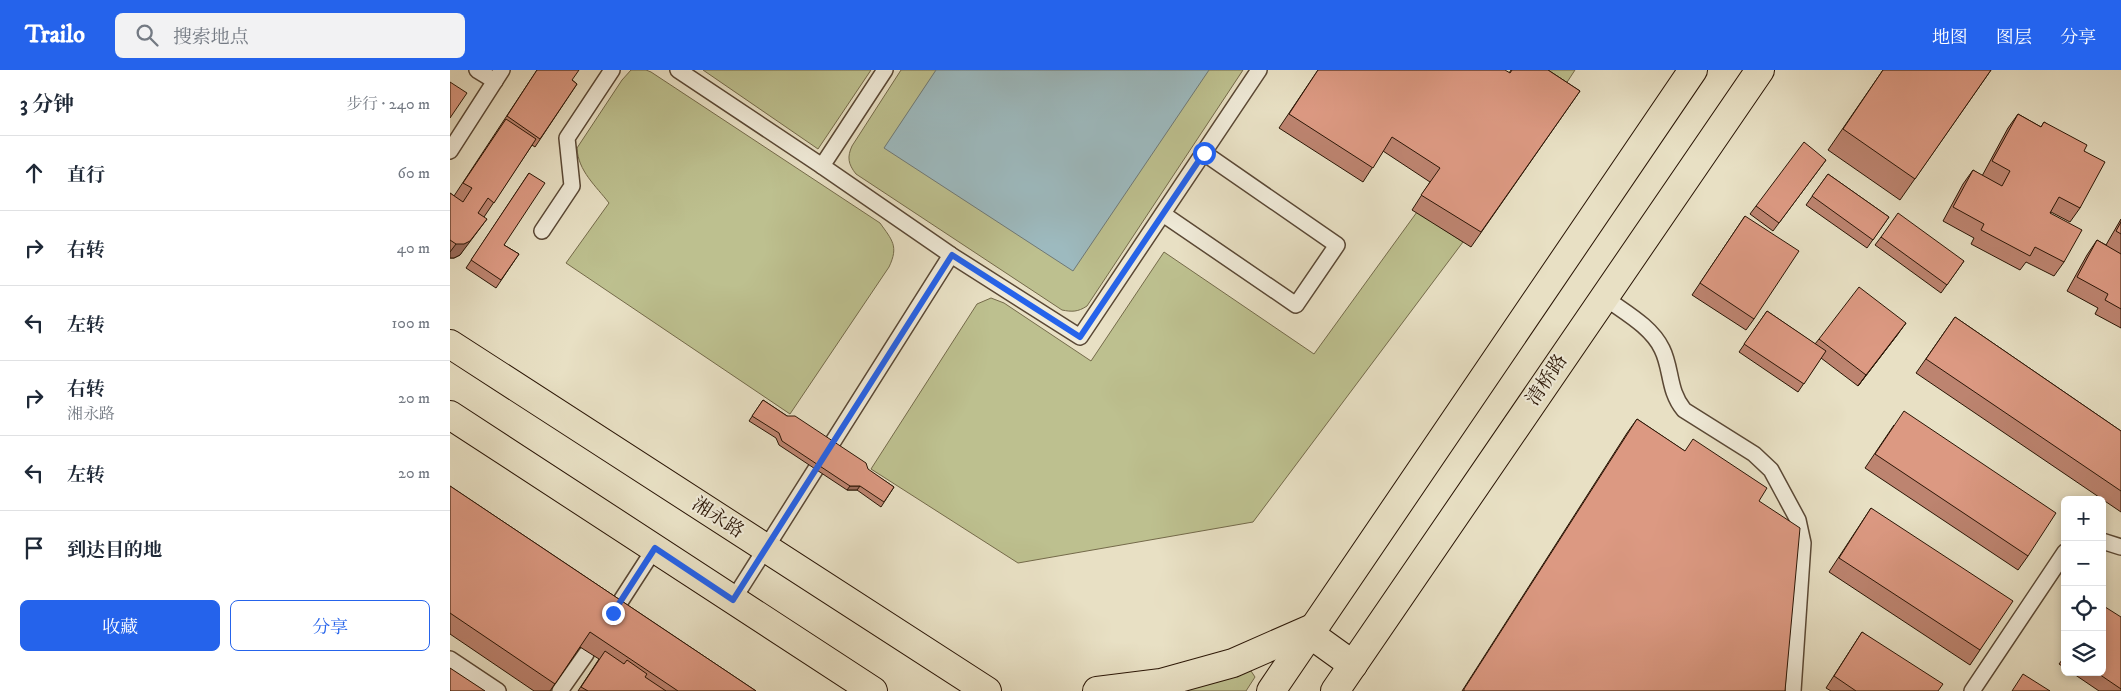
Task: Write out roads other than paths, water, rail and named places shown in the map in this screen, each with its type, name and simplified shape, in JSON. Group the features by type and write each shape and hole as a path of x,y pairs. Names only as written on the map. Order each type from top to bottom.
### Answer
{"main road":[{"path":"1271,691 1693,70"},
{"name":"清桥路","path":"1343,682 1760,70"},
{"name":"湘永路","path":"450,344 987,691"},
{"path":"450,415 873,691"},
{"path":"1312,630 1343,682"},
{"path":"1097,691 1161,683 1233,663 1312,630"}],"lane":[{"path":"450,151 498,76 478,70"},
{"path":"542,231 572,186 567,138 612,70"},
{"path":"678,70 952,255 1080,337 1259,70"},
{"path":"822,166 885,70"},
{"path":"1163,214 1296,305 1337,245 1204,153"},
{"path":"733,600 952,255"},
{"path":"1604,297 1655,337 1663,350 1675,400 1684,410 1754,454 1771,470 1798,520 1803,543 1793,691"},
{"path":"2106,542 2121,547"},
{"path":"613,613 655,548"},
{"path":"1972,691 2061,558"},
{"path":"560,691 586,654"},
{"path":"450,659 498,691"}],"water":[{"path":"936,70 1209,70 1073,271 884,148"}]}
